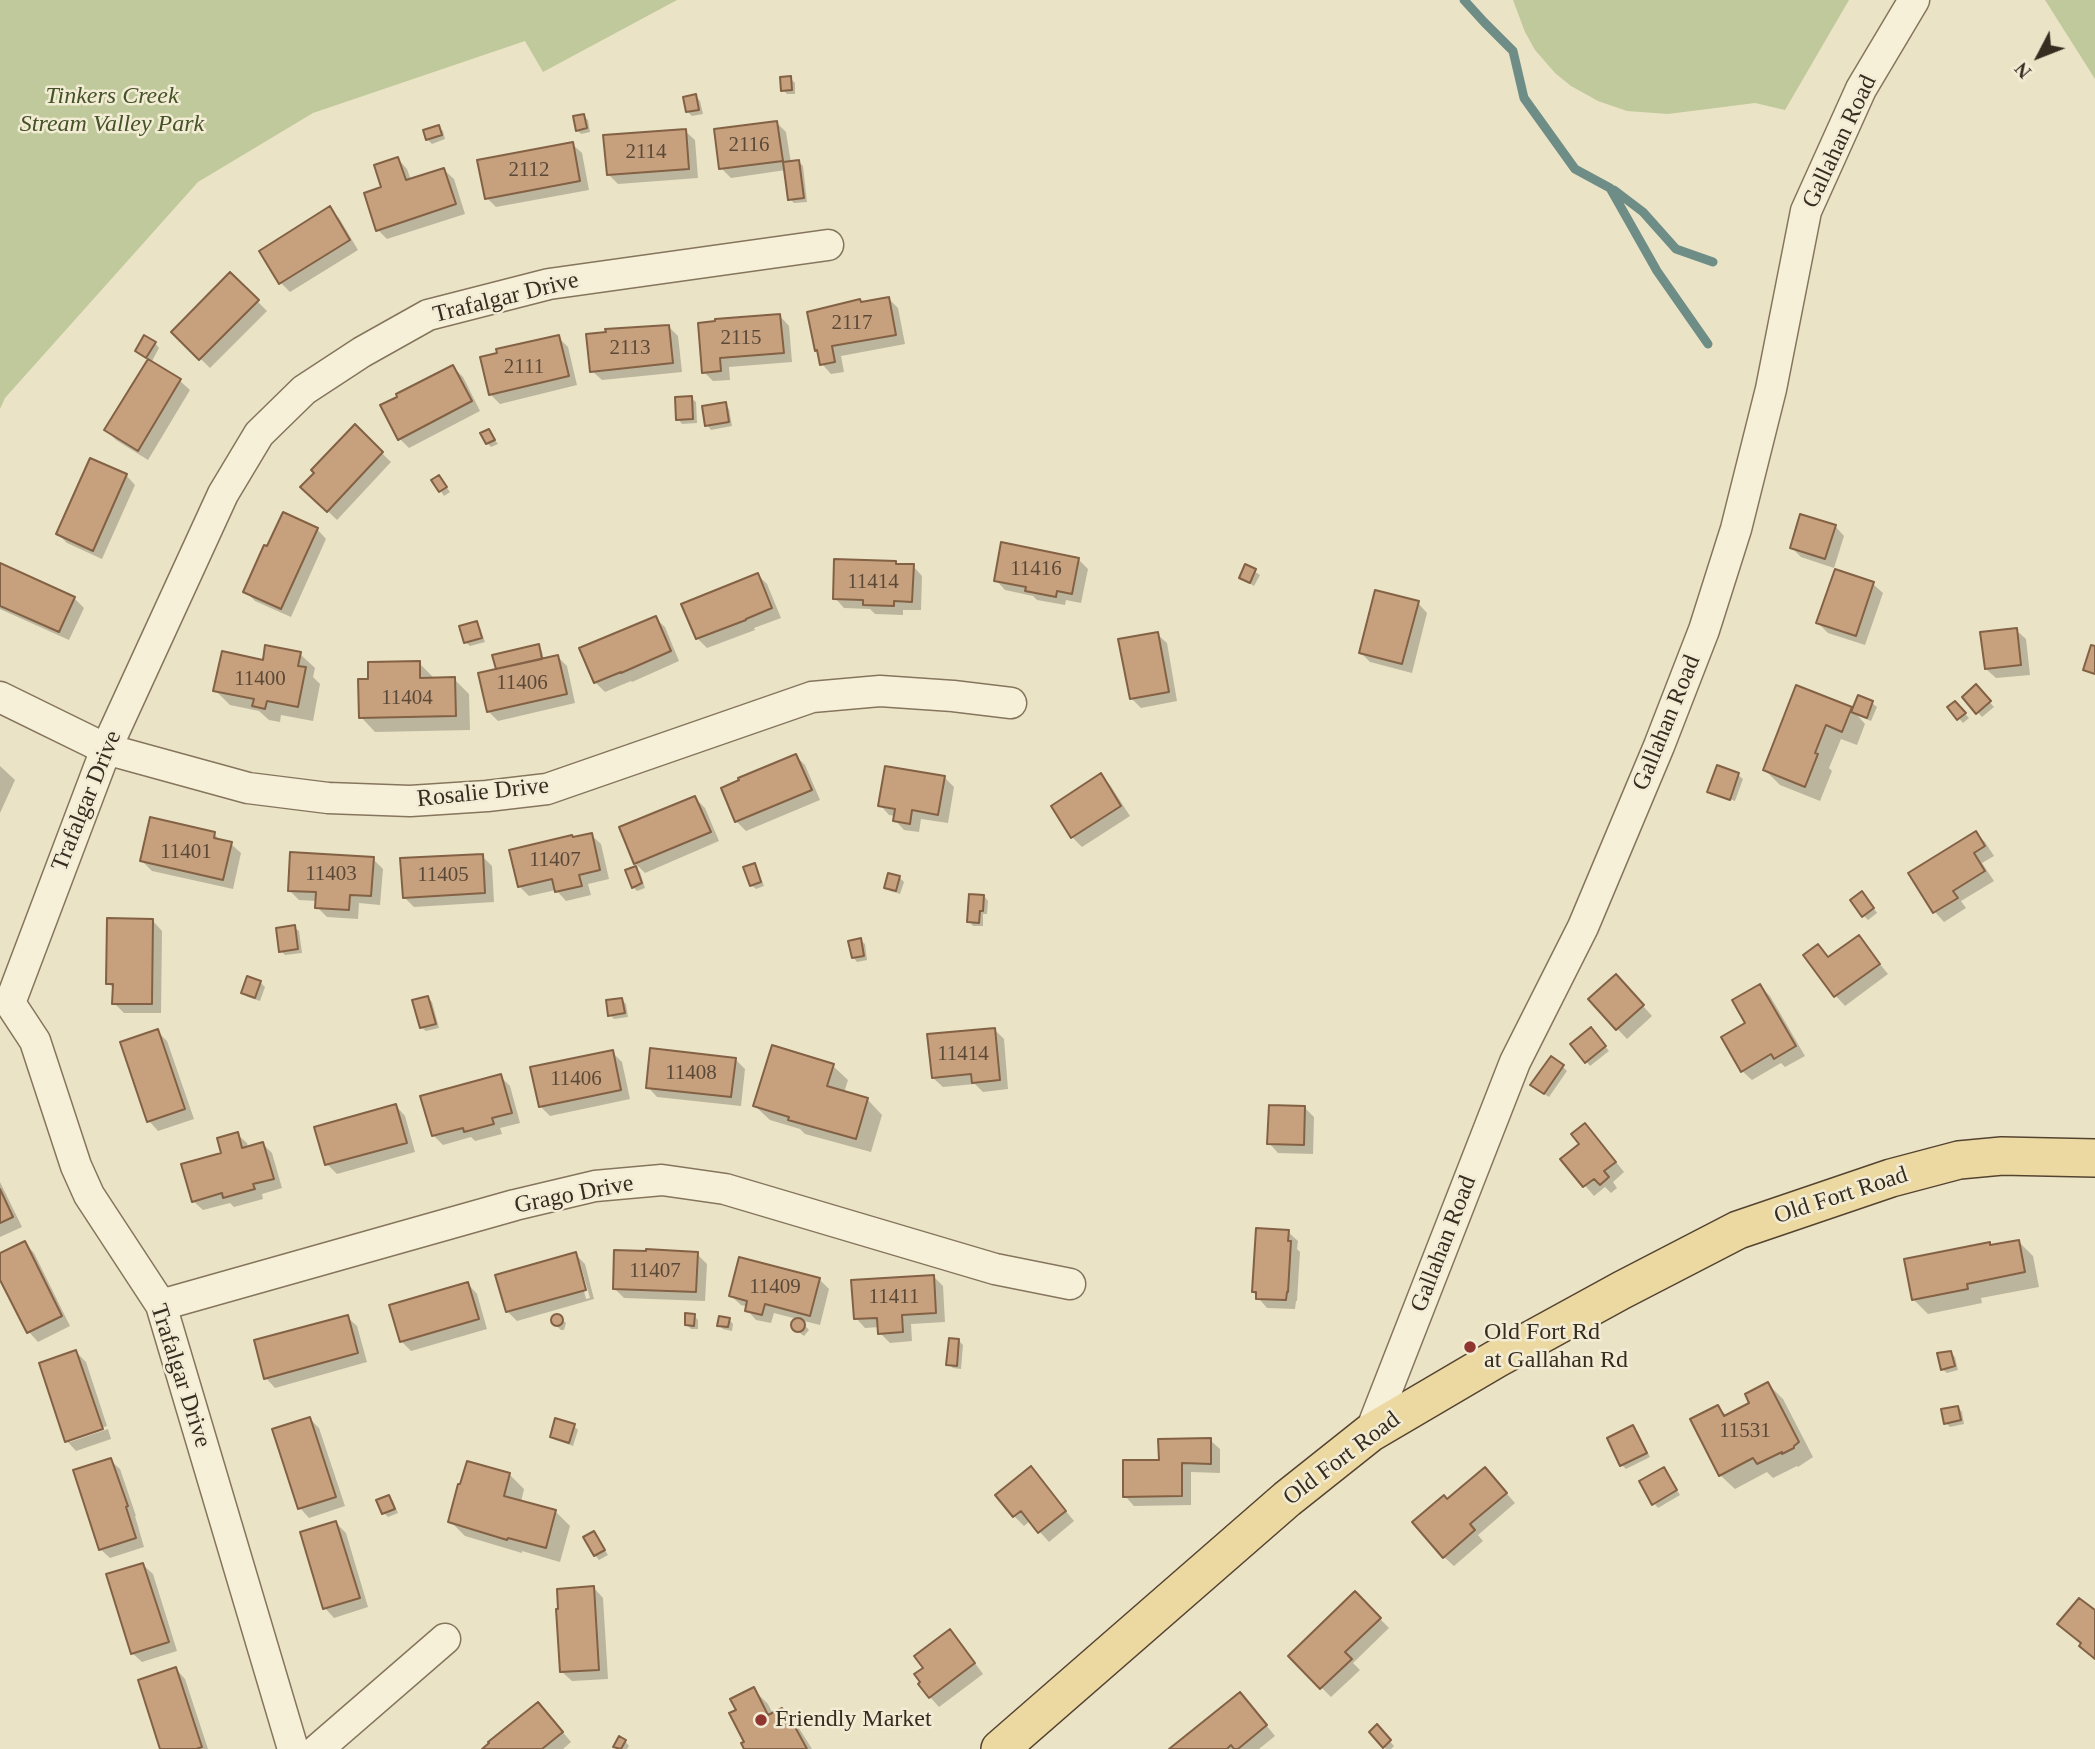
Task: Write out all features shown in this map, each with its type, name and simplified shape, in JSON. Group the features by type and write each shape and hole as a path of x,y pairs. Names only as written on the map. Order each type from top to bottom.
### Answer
{"main road":[{"name":"Old Fort Road","path":"1000,1749 1287,1499 1370,1433 1496,1359 1738,1230 1891,1178 1959,1160 2002,1156 2095,1158"}],"street":[{"name":"Gallahan Road","path":"1370,1433 1515,1062 1583,927 1660,746 1704,629 1736,529 1771,389 1806,211 1861,89 1914,0"},
{"name":"Trafalgar Drive","path":"293,1749 161,1305 89,1195 76,1166 35,1041 5,1002 106,748 223,494 258,435 304,390 362,352 428,315 549,284 828,245"},
{"name":"Rosalie Drive","path":"0,698 106,748 248,788 328,798 410,801 547,789 812,697 880,691 1011,703"},
{"name":"Grago Drive","path":"161,1305 515,1205 595,1186 662,1180 725,1189 995,1269 1070,1284"},
{"path":"318,1749 445,1639"}],"green space":[{"name":"Tinkers Creek Stream Valley Park","path":"0,0 677,0 543,72 525,41 313,113 198,182 5,398 0,409"},
{"path":"1513,0 1849,0 1785,110 1755,103 1668,114 1627,111 1598,101 1571,86 1555,73 1535,50"},
{"path":"2045,0 2095,0 2095,79"}],"building":[{"path":"791,76 792,90 781,91 780,77"},
{"path":"696,94 699,110 686,112 683,97"},
{"path":"584,114 587,128 576,131 573,116"},
{"path":"777,121 783,161 719,169 714,129"},
{"path":"439,125 442,135 426,140 423,130"},
{"path":"686,129 689,169 607,175 603,135"},
{"path":"573,142 580,181 485,199 477,160"},
{"path":"398,157 406,180 444,168 456,204 376,231 364,193 381,187 374,165"},
{"path":"799,160 804,198 788,200 783,162"},
{"path":"330,206 350,240 279,284 259,251"},
{"path":"230,272 259,300 199,360 171,332"},
{"path":"889,297 896,335 832,346 835,362 820,365 807,312 860,299 861,302"},
{"path":"780,314 784,353 720,358 721,371 702,373 698,323 715,319"},
{"path":"669,325 673,363 590,372 586,334 606,332 605,329"},
{"path":"144,335 156,342 146,358 135,351"},
{"path":"559,335 569,376 489,395 480,357 497,353 496,349"},
{"path":"148,359 181,379 138,451 104,430"},
{"path":"453,365 472,401 398,440 380,405"},
{"path":"692,396 693,419 676,420 675,397"},
{"path":"726,402 729,422 705,426 702,406"},
{"path":"355,424 383,452 327,512 300,487 314,473 311,470"},
{"path":"489,429 495,440 486,444 480,433"},
{"path":"90,458 127,474 93,551 56,534"},
{"path":"439,475 447,487 439,492 431,480"},
{"path":"283,512 318,528 281,609 243,592 264,545 267,546"},
{"path":"1800,514 1836,525 1825,559 1790,548"},
{"path":"1001,542 1079,558 1072,594 1057,591 1056,597 1025,591 1026,587 994,581"},
{"path":"834,559 914,564 912,602 894,601 894,606 863,605 863,600 833,599"},
{"path":"0,563 75,597 59,632 0,606"},
{"path":"1245,564 1256,569 1250,583 1239,578"},
{"path":"1835,569 1874,582 1856,636 1816,623"},
{"path":"758,573 772,608 696,639 681,604"},
{"path":"1375,590 1419,601 1402,664 1359,653"},
{"path":"656,616 671,651 594,683 579,648"},
{"path":"477,621 482,638 464,643 459,626"},
{"path":"2017,628 2021,665 1985,669 1980,632"},
{"path":"1158,632 1169,692 1130,699 1118,639"},
{"path":"539,644 542,659 496,669 492,655"},
{"path":"265,645 301,652 298,666 306,667 298,707 267,701 265,709 252,706 254,699 213,691 222,651 263,660"},
{"path":"2091,645 2095,646 2095,674 2083,670"},
{"path":"558,655 567,694 487,712 478,673"},
{"path":"420,661 420,678 455,677 456,716 359,718 358,679 368,679 368,662"},
{"path":"1976,684 1991,701 1976,714 1962,697"},
{"path":"1796,685 1852,707 1842,732 1826,725 1805,787 1763,770"},
{"path":"1858,695 1873,701 1867,718 1851,712"},
{"path":"1955,701 1966,713 1957,720 1947,707"},
{"path":"796,754 812,790 735,822 721,788"},
{"path":"1717,765 1739,773 1730,800 1707,792"},
{"path":"885,766 945,776 938,815 912,810 910,824 893,821 895,809 878,806"},
{"path":"1101,773 1121,806 1071,838 1051,806"},
{"path":"695,796 711,832 634,864 619,827"},
{"path":"150,817 215,832 214,838 232,842 223,880 140,861"},
{"path":"1976,831 1985,846 1974,853 1985,871 1953,891 1958,898 1933,913 1908,873"},
{"path":"592,833 600,870 579,875 582,886 555,892 552,879 518,887 509,850"},
{"path":"290,852 374,857 371,896 350,895 349,910 315,908 316,892 288,891"},
{"path":"483,854 485,893 403,898 400,858"},
{"path":"755,863 761,882 750,886 743,867"},
{"path":"636,866 642,883 632,888 625,870"},
{"path":"888,873 900,876 896,891 884,888"},
{"path":"1862,891 1874,908 1862,917 1850,900"},
{"path":"969,894 984,895 979,923 967,922"},
{"path":"107,918 153,919 152,1004 112,1004 113,984 106,984"},
{"path":"295,925 298,949 279,952 276,928"},
{"path":"1859,935 1880,964 1834,997 1803,955 1818,944 1828,957"},
{"path":"861,938 864,956 852,958 848,941"},
{"path":"1616,974 1644,1005 1616,1030 1588,999"},
{"path":"247,976 261,981 255,998 241,993"},
{"path":"1760,984 1796,1046 1774,1059 1771,1054 1741,1072 1721,1037 1745,1023 1732,1000"},
{"path":"428,996 436,1024 420,1028 412,1000"},
{"path":"622,998 625,1013 608,1016 606,1000"},
{"path":"1591,1027 1606,1046 1585,1063 1570,1044"},
{"path":"995,1028 1000,1080 972,1083 971,1074 932,1078 927,1034"},
{"path":"158,1029 185,1109 147,1122 120,1042"},
{"path":"772,1045 834,1064 827,1086 868,1098 856,1139 788,1120 789,1117 753,1106"},
{"path":"650,1048 736,1058 731,1097 646,1088"},
{"path":"613,1050 621,1090 539,1107 530,1067"},
{"path":"1551,1056 1564,1065 1544,1094 1530,1085"},
{"path":"501,1074 512,1113 492,1118 494,1124 464,1132 463,1128 432,1136 420,1096"},
{"path":"396,1104 407,1143 325,1165 314,1127"},
{"path":"1269,1105 1305,1106 1304,1145 1267,1144"},
{"path":"1585,1123 1616,1162 1604,1171 1609,1177 1600,1185 1594,1179 1583,1187 1560,1159 1579,1144 1571,1134"},
{"path":"238,1132 242,1148 263,1142 274,1179 253,1184 255,1189 223,1198 222,1193 192,1202 181,1164 221,1153 217,1138"},
{"path":"0,1189 13,1217 0,1223"},
{"path":"1256,1228 1289,1230 1288,1241 1291,1241 1286,1300 1256,1299 1256,1292 1252,1292"},
{"path":"2019,1240 2025,1272 1967,1284 1968,1289 1912,1300 1904,1259 1990,1242 1990,1245"},
{"path":"25,1241 62,1316 27,1333 0,1280 0,1253"},
{"path":"614,1250 698,1252 696,1292 613,1289"},
{"path":"576,1252 586,1290 506,1312 495,1275"},
{"path":"739,1257 820,1278 810,1316 765,1304 762,1315 745,1311 747,1301 729,1296"},
{"path":"934,1275 936,1313 902,1315 903,1332 878,1334 877,1318 854,1319 851,1280"},
{"path":"468,1282 479,1319 400,1342 389,1305"},
{"path":"685,1313 695,1314 694,1326 685,1325"},
{"path":"557,1314 563,1320 557,1326 551,1320"},
{"path":"348,1315 358,1353 264,1379 254,1340"},
{"path":"719,1316 730,1318 728,1327 717,1326"},
{"path":"795,1318 801,1318 805,1325 801,1332 795,1332 791,1328 791,1322"},
{"path":"949,1338 959,1339 957,1366 946,1365"},
{"path":"76,1350 103,1429 65,1442 39,1363"},
{"path":"1951,1351 1955,1366 1941,1370 1937,1353"},
{"path":"1768,1382 1799,1442 1782,1454 1757,1464 1753,1458 1719,1476 1690,1419 1718,1405 1724,1416 1749,1403 1745,1394"},
{"path":"1958,1406 1961,1420 1944,1424 1941,1409"},
{"path":"310,1417 336,1497 298,1509 272,1429"},
{"path":"555,1418 575,1424 569,1443 550,1437"},
{"path":"1633,1425 1647,1453 1620,1466 1607,1438"},
{"path":"1211,1438 1211,1464 1182,1463 1182,1496 1123,1497 1123,1460 1159,1460 1158,1439"},
{"path":"111,1458 136,1538 99,1550 73,1470"},
{"path":"467,1461 510,1473 504,1496 556,1510 546,1548 508,1538 507,1540 448,1522"},
{"path":"1031,1466 1066,1511 1038,1533 1021,1511 1013,1517 995,1495"},
{"path":"1485,1467 1507,1493 1470,1524 1475,1530 1443,1558 1412,1522 1444,1495 1447,1499"},
{"path":"1664,1467 1677,1490 1652,1505 1639,1481"},
{"path":"389,1495 395,1509 382,1514 376,1500"},
{"path":"336,1521 360,1598 323,1609 300,1532"},
{"path":"594,1531 605,1550 594,1556 583,1537"},
{"path":"143,1563 169,1642 131,1654 106,1574"},
{"path":"594,1586 599,1670 560,1672 557,1589"},
{"path":"1355,1591 1381,1618 1345,1652 1352,1659 1320,1689 1288,1656"},
{"path":"2079,1598 2095,1610 2095,1659 2079,1646 2081,1643 2057,1624"},
{"path":"950,1629 975,1663 929,1698 914,1674 923,1668 914,1656"},
{"path":"176,1667 202,1747 196,1749 160,1749 138,1680"},
{"name":"Friendly Market","path":"754,1687 768,1715 782,1708 807,1749 744,1749 741,1743 744,1742 729,1713 736,1710 730,1699"},
{"path":"1240,1692 1267,1725 1238,1749 1231,1745 1227,1749 1169,1749"},
{"path":"538,1702 563,1732 542,1749 482,1749 488,1742"},
{"path":"1377,1724 1391,1740 1383,1748 1369,1732"},
{"path":"619,1736 626,1740 621,1749 613,1747"}],"waterway":[{"path":"1464,0 1513,51 1524,98 1575,169 1610,188 1657,271 1708,344"},
{"path":"1614,190 1643,212 1676,249 1713,262"}],"place":[{"name":"Old Fort Rd at Gallahan Rd","path":"1470,1347"},
{"name":"Friendly Market","path":"761,1720"}]}
